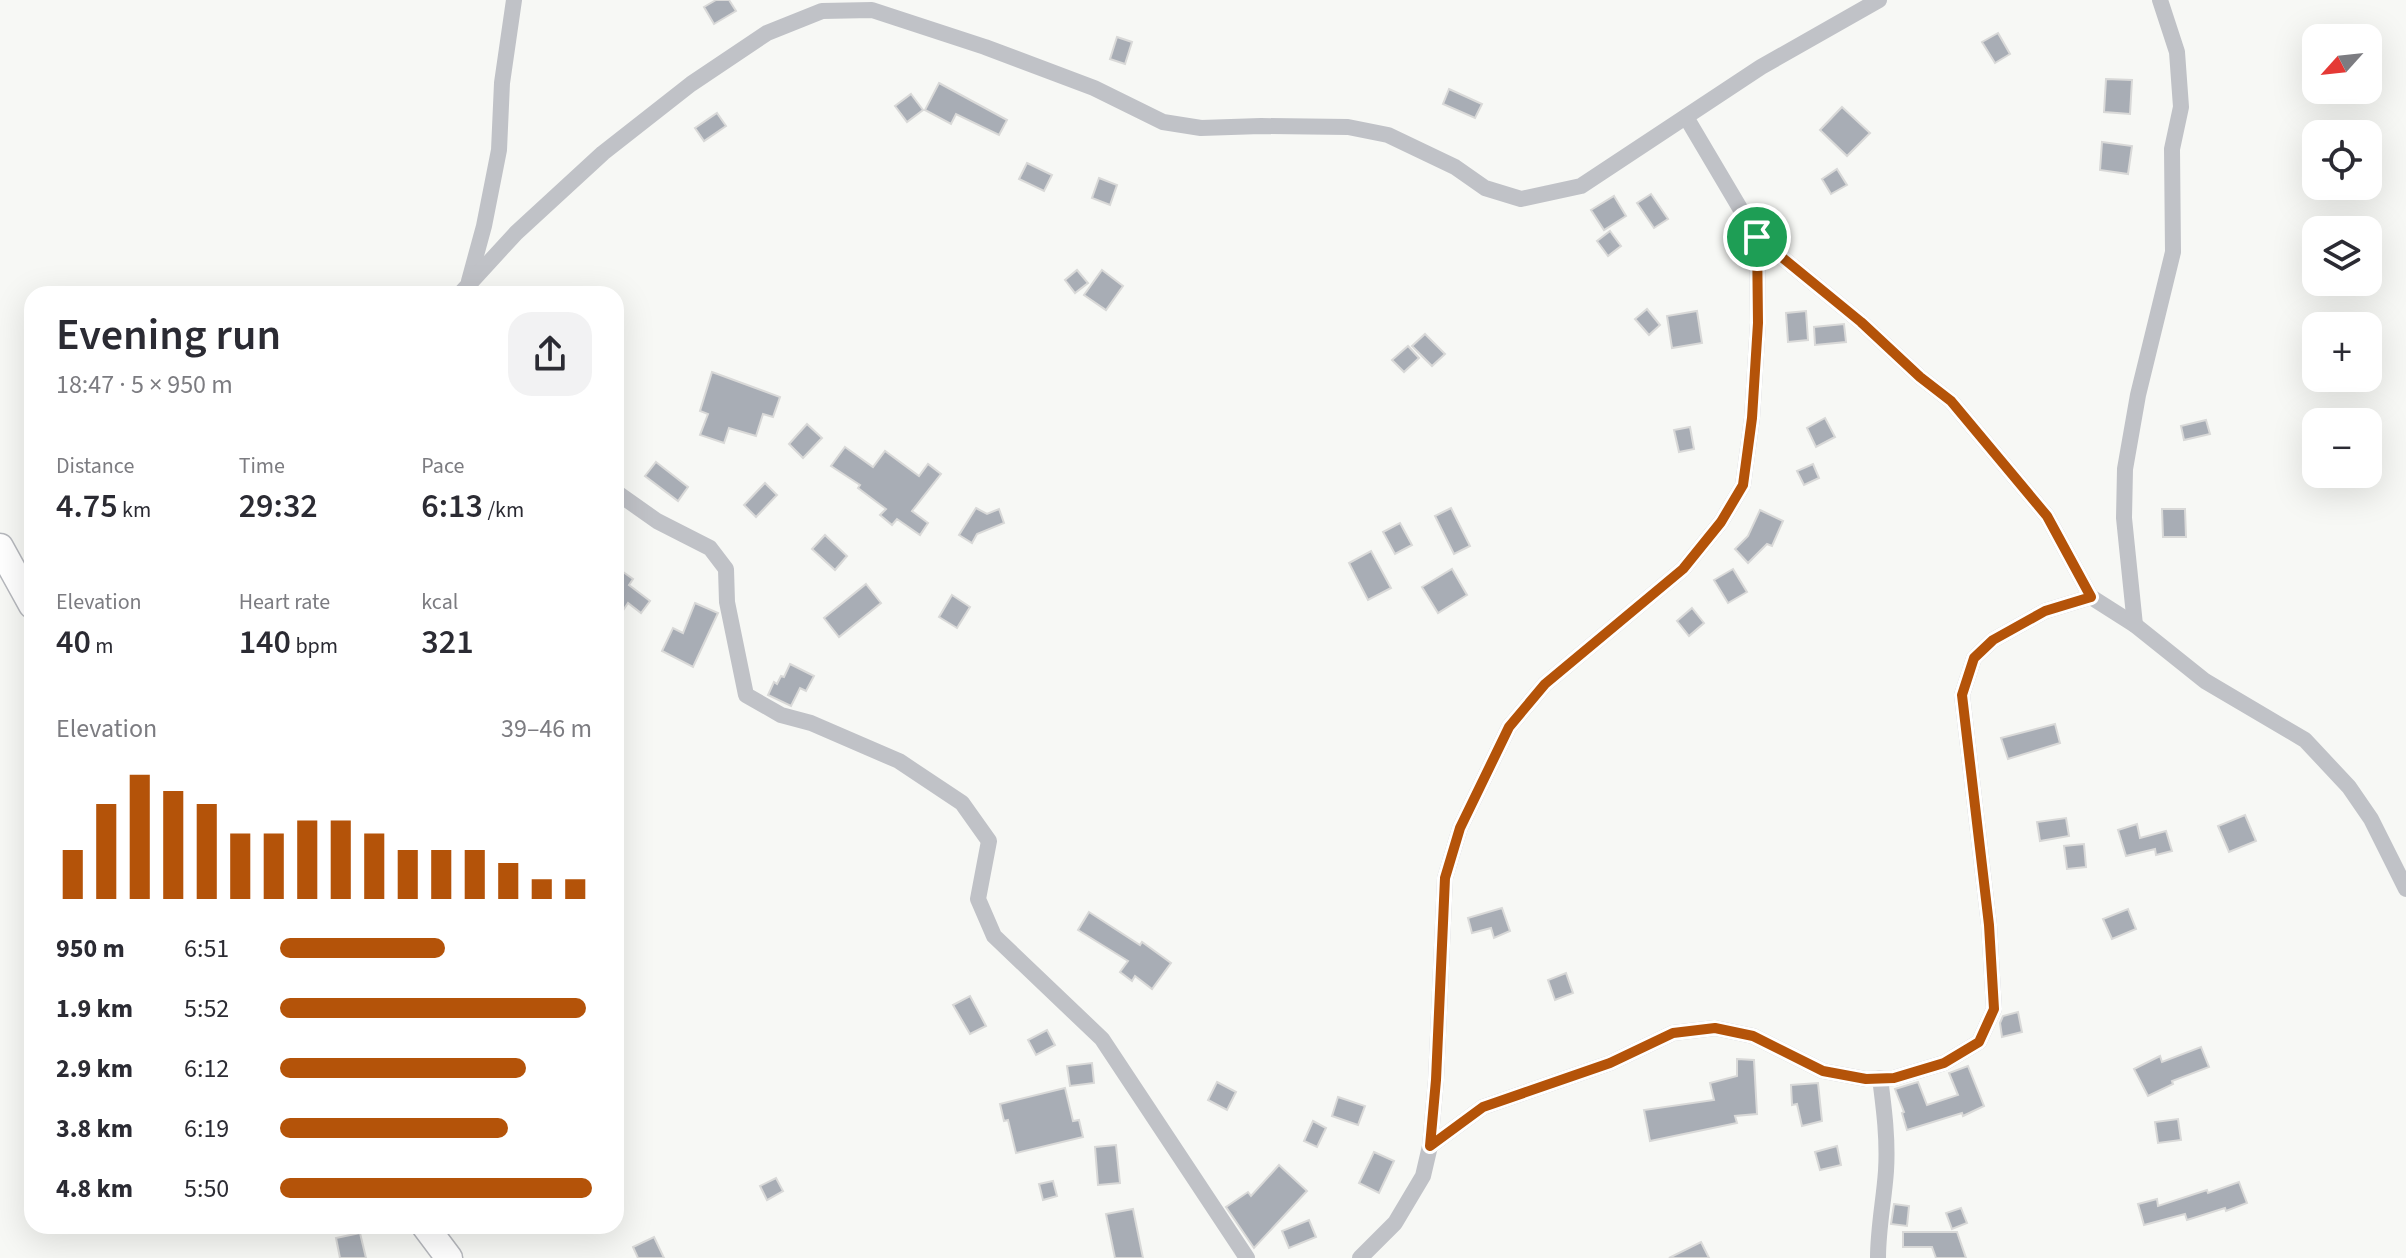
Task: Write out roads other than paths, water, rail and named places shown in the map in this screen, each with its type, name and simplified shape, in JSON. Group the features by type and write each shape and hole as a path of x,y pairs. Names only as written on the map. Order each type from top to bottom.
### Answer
{"main road":[{"path":"0,547 24,590"},
{"path":"431,1234 449,1258"}],"street":[{"path":"465,286 484,226 499,150 502,83 514,0"},
{"path":"468,286 516,233 603,153 691,84 767,33 822,11 872,10 985,47 1094,88 1163,122 1201,128 1348,127 1388,135 1455,167 1485,188 1521,199 1581,186 1761,67 1879,0"},
{"path":"2135,625 2124,518 2125,469 2138,395 2173,252 2172,149 2181,107 2177,52 2160,0"},
{"path":"1686,117 1757,237 1951,401 2047,516 2091,597 2135,625 2205,681 2305,740 2349,787 2371,819 2406,889"},
{"path":"1360,1258 1395,1223 1423,1176 1430,1146 1436,1080 1445,878 1460,828 1509,727 1545,684 1683,569 1721,522 1743,485 1752,418 1757,339 1757,237"},
{"path":"624,498 657,521 710,548 726,569 727,602 746,695 781,715 811,723 899,761 962,803 989,841 978,899 994,936 1102,1039 1247,1258"},
{"path":"1430,1146 1483,1107 1610,1063 1673,1033 1715,1028 1753,1036 1823,1071 1866,1079 1894,1078 1944,1063 1979,1042 1994,1009 1989,925 1962,695 1974,658 1993,640 2045,611 2091,597"},
{"path":"1878,1258 1887,1125 1880,1078"}]}
